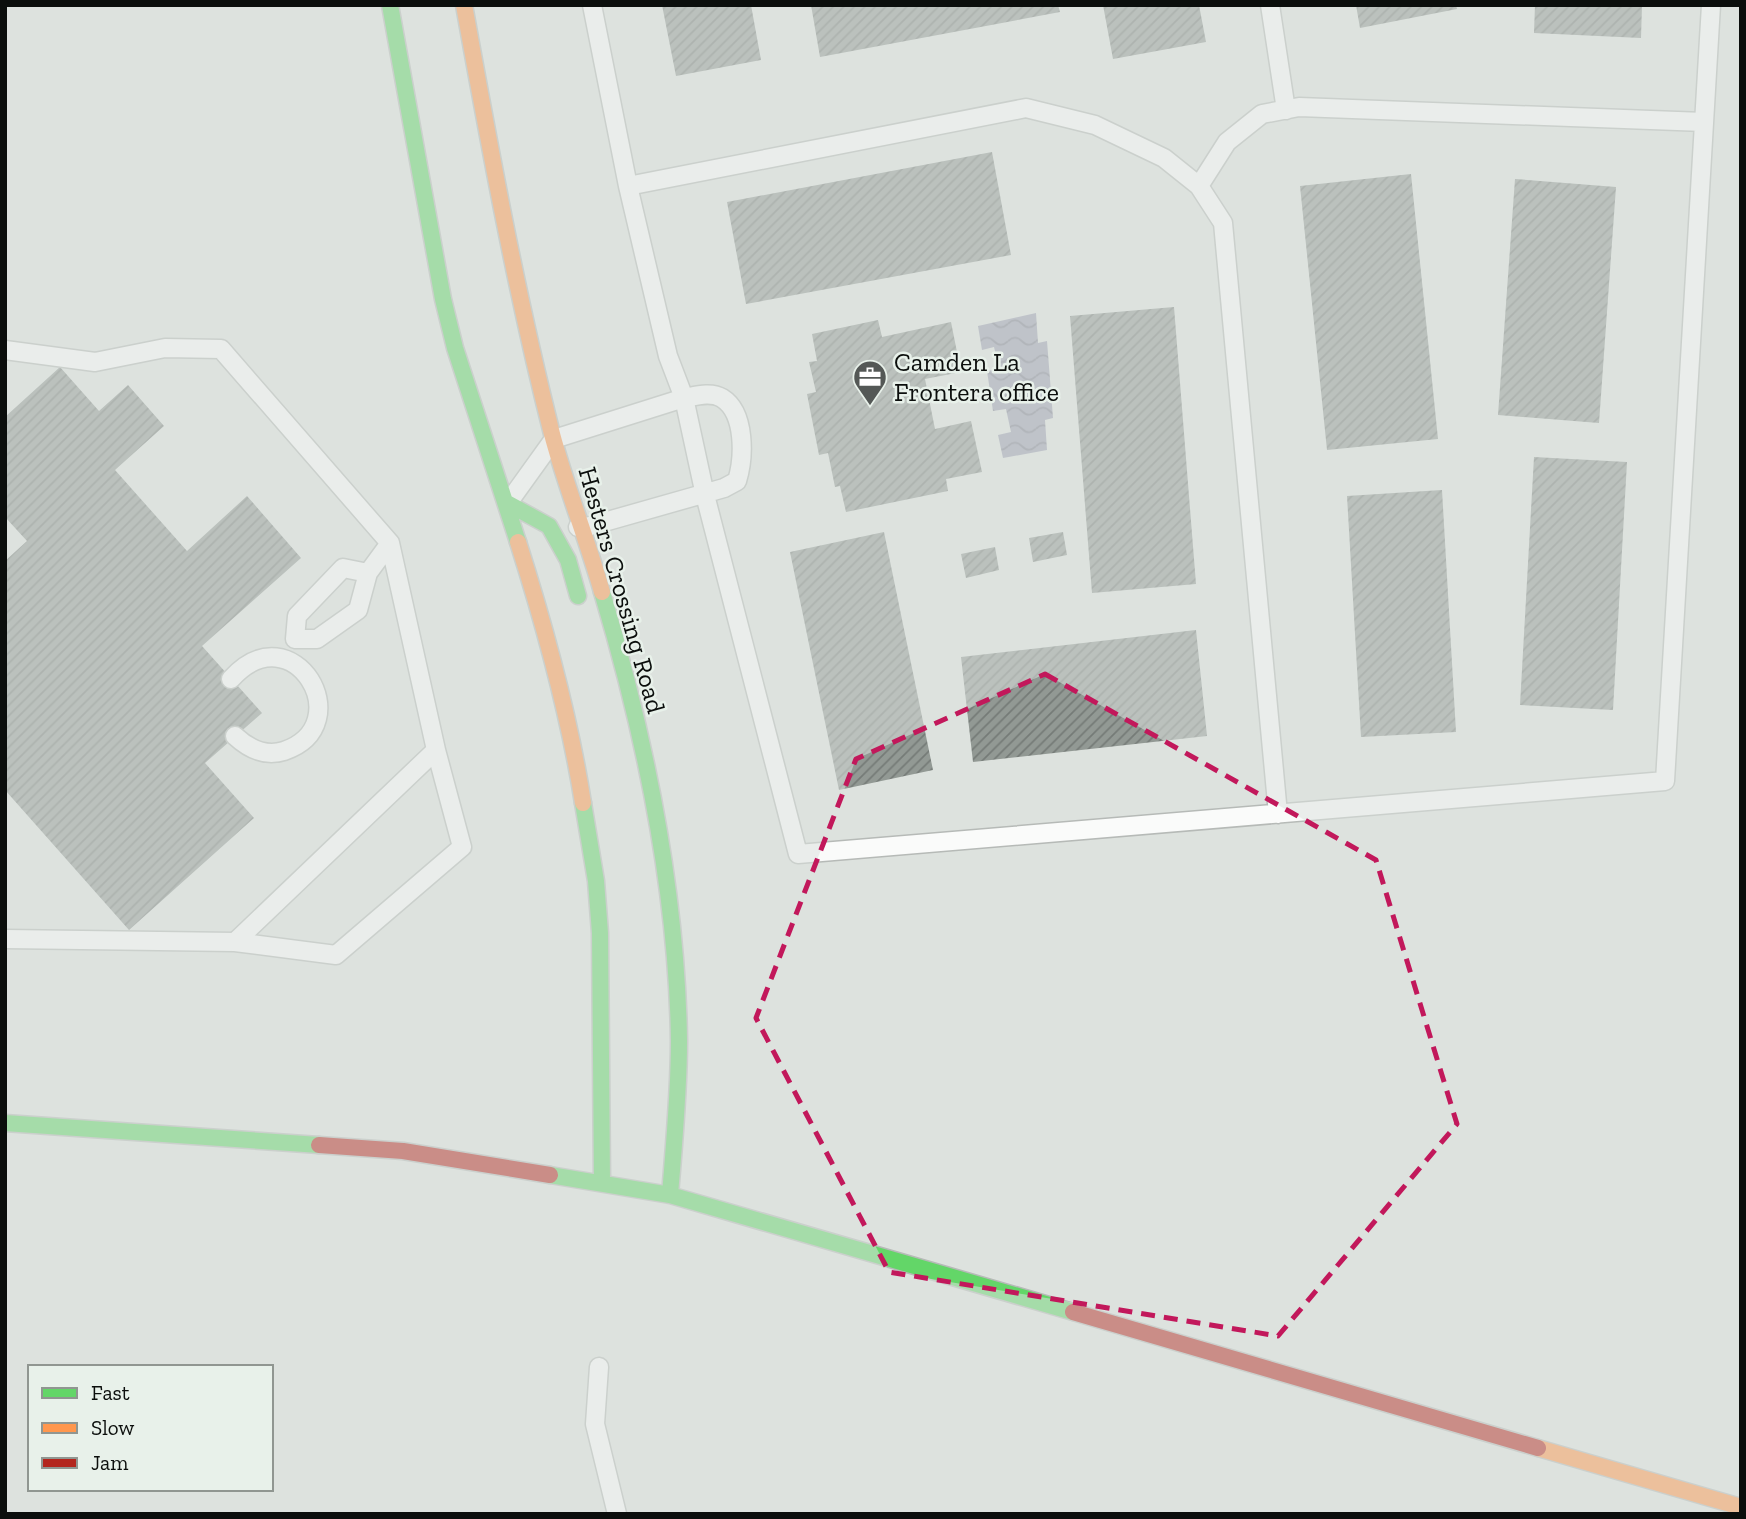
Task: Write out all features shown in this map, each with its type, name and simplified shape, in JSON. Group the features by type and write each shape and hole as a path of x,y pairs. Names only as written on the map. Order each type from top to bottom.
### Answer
{"street":[{"path":"390,5 443,299 455,348 544,623 573,743 596,881 600,933 602,1182"},
{"name":"Hesters Crossing Road","path":"464,5 502,215 554,439 607,606 639,743 666,883 678,1021 670,1195"},
{"path":"507,503 549,526 568,560 581,609"},
{"path":"623,726 639,743"},
{"path":"5,1123 403,1151 670,1195 1741,1507"}],"lane":[{"path":"592,5 628,186 668,356 684,398 705,495 798,854 1665,781 1711,5"},
{"path":"1270,5 1286,110"},
{"path":"1199,186 1227,142 1262,114 1299,107 1704,122"},
{"path":"628,186 1026,108 1095,125 1164,158 1199,186 1223,223 1278,814"},
{"path":"5,350 95,362 165,348 221,349 390,543 436,750 462,847 337,955 235,942 5,939"},
{"path":"702,394 722,398 740,429 743,446 737,481 705,495 583,528 507,503 554,439 702,394"},
{"path":"295,639 317,639 358,610 369,573 390,543"},
{"path":"287,659 295,639 297,616 343,568 369,573"},
{"path":"231,678 242,667 255,660 287,659 311,679 318,694 319,710 310,732 293,748 262,752 247,747 235,736"},
{"path":"235,942 436,750"},
{"path":"599,1367 595,1424 617,1514"}],"highlighted area":[{"path":"1045,674 1376,860 1457,1124 1278,1336 889,1272 756,1018 856,759"}],"water":[{"path":"1036,313 1038,343 1047,341 1053,418 1045,420 1047,450 1003,458 998,435 1011,432 1006,409 993,411 987,371 999,369 994,347 982,350 978,326"}],"building":[{"path":"662,5 751,5 761,60 676,76"},
{"path":"811,5 1058,5 1060,12 820,57"},
{"path":"1103,5 1199,5 1206,42 1113,59"},
{"path":"1356,5 1456,5 1457,9 1360,28"},
{"path":"1535,5 1642,5 1641,38 1534,33"},
{"path":"992,152 1011,255 746,304 727,202"},
{"path":"1411,174 1438,439 1327,450 1300,186"},
{"path":"1515,179 1616,187 1599,423 1498,415"},
{"path":"1174,307 1196,584 1092,593 1070,316"},
{"name":"Camden La Frontera office","path":"878,320 882,337 951,322 961,372 925,379 935,429 971,421 982,472 946,479 948,491 846,512 840,486 835,487 828,453 819,455 807,394 816,392 809,362 817,361 812,334"},
{"path":"60,367 99,411 128,385 164,426 115,470 187,551 247,496 301,558 202,646 262,713 205,763 254,818 129,930 5,790 5,561 27,541 5,517 5,417"},
{"path":"1534,457 1627,462 1613,710 1520,705"},
{"path":"1442,490 1456,732 1361,737 1347,496"},
{"path":"884,532 933,770 839,790 790,552"},
{"path":"1063,532 1067,555 1033,562 1029,538"},
{"path":"995,547 999,570 966,578 961,554"},
{"path":"1196,630 1207,736 973,762 961,657"}],"traffic: fast":[{"path":"390,5 443,299 455,348 518,542"},
{"path":"507,503 549,526 568,560 578,596"},
{"path":"602,592 645,758 672,927 679,1041 670,1195"},
{"path":"583,803 596,881 600,933 602,1182"},
{"path":"5,1123 319,1145"},
{"path":"550,1175 670,1195 1073,1312"}],"traffic: slow":[{"path":"464,5 504,220 539,381 558,454 602,592"},
{"path":"518,542 555,671 583,803"},
{"path":"1538,1448 1741,1507"}],"traffic: jam":[{"path":"319,1145 403,1151 550,1175"},
{"path":"1073,1312 1538,1448"}],"place":[{"name":"Camden La Frontera office","path":"870,407"}]}
